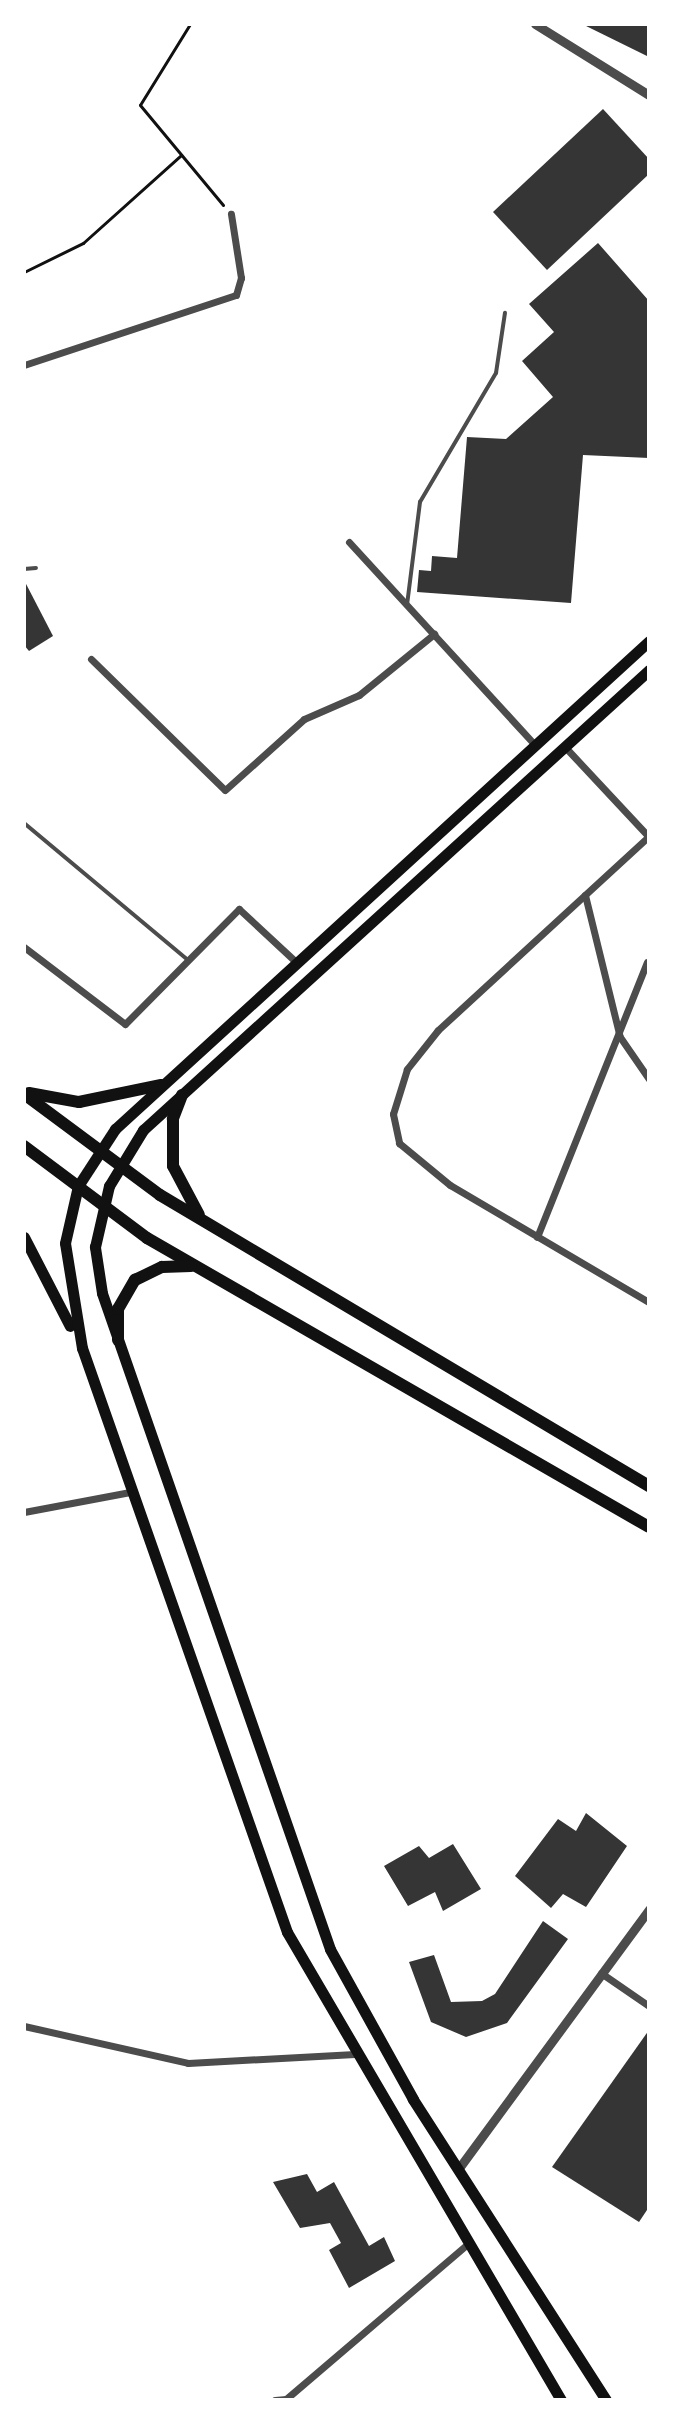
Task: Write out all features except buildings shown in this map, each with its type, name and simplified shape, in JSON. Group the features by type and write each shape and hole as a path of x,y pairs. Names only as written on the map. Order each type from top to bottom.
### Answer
{"highway":[{"path":"24,1092 79,1102 161,1085"},
{"path":"24,1092 118,1167 649,1486"},
{"path":"182,1095 173,1119 173,1166 207,1223"},
{"path":"24,1146 102,1205 196,1266 649,1527"},
{"path":"118,1340 118,1309 135,1280 162,1267 196,1266"}],"main road":[{"path":"561,2400 465,2246 287,1932 130,1492 82,1348 65,1255 78,1186 97,1152 161,1085 649,641"},
{"path":"606,2400 459,2168 330,1949 118,1340 96,1268 102,1205 118,1167 143,1130 649,670"},
{"path":"24,1237 82,1348"}],"street":[{"path":"535,24 649,95"},
{"path":"24,365 236,295 241,278 231,214"},
{"path":"349,542 535,745"},
{"path":"91,659 225,790 304,719 359,695 434,634"},
{"path":"565,747 649,836 438,1030 407,1069 393,1114 399,1143 417,1161 537,1237 649,1302"},
{"path":"585,895 620,1037 649,1079"},
{"path":"24,947 125,1024 239,909 296,962"},
{"path":"537,1237 620,1037 647,962"},
{"path":"24,1512 130,1492"},
{"path":"459,2168 649,1909"},
{"path":"601,1973 649,2006"},
{"path":"24,2026 188,2063 355,2054"},
{"path":"275,2400 286,2399 465,2246"}],"lane":[{"path":"407,605 420,502 496,373 505,313"},
{"path":"24,569 36,568"},
{"path":"24,823 188,960"}],"path":[{"path":"190,24 140,105 231,214"},
{"path":"24,272 83,243 181,155"}]}
